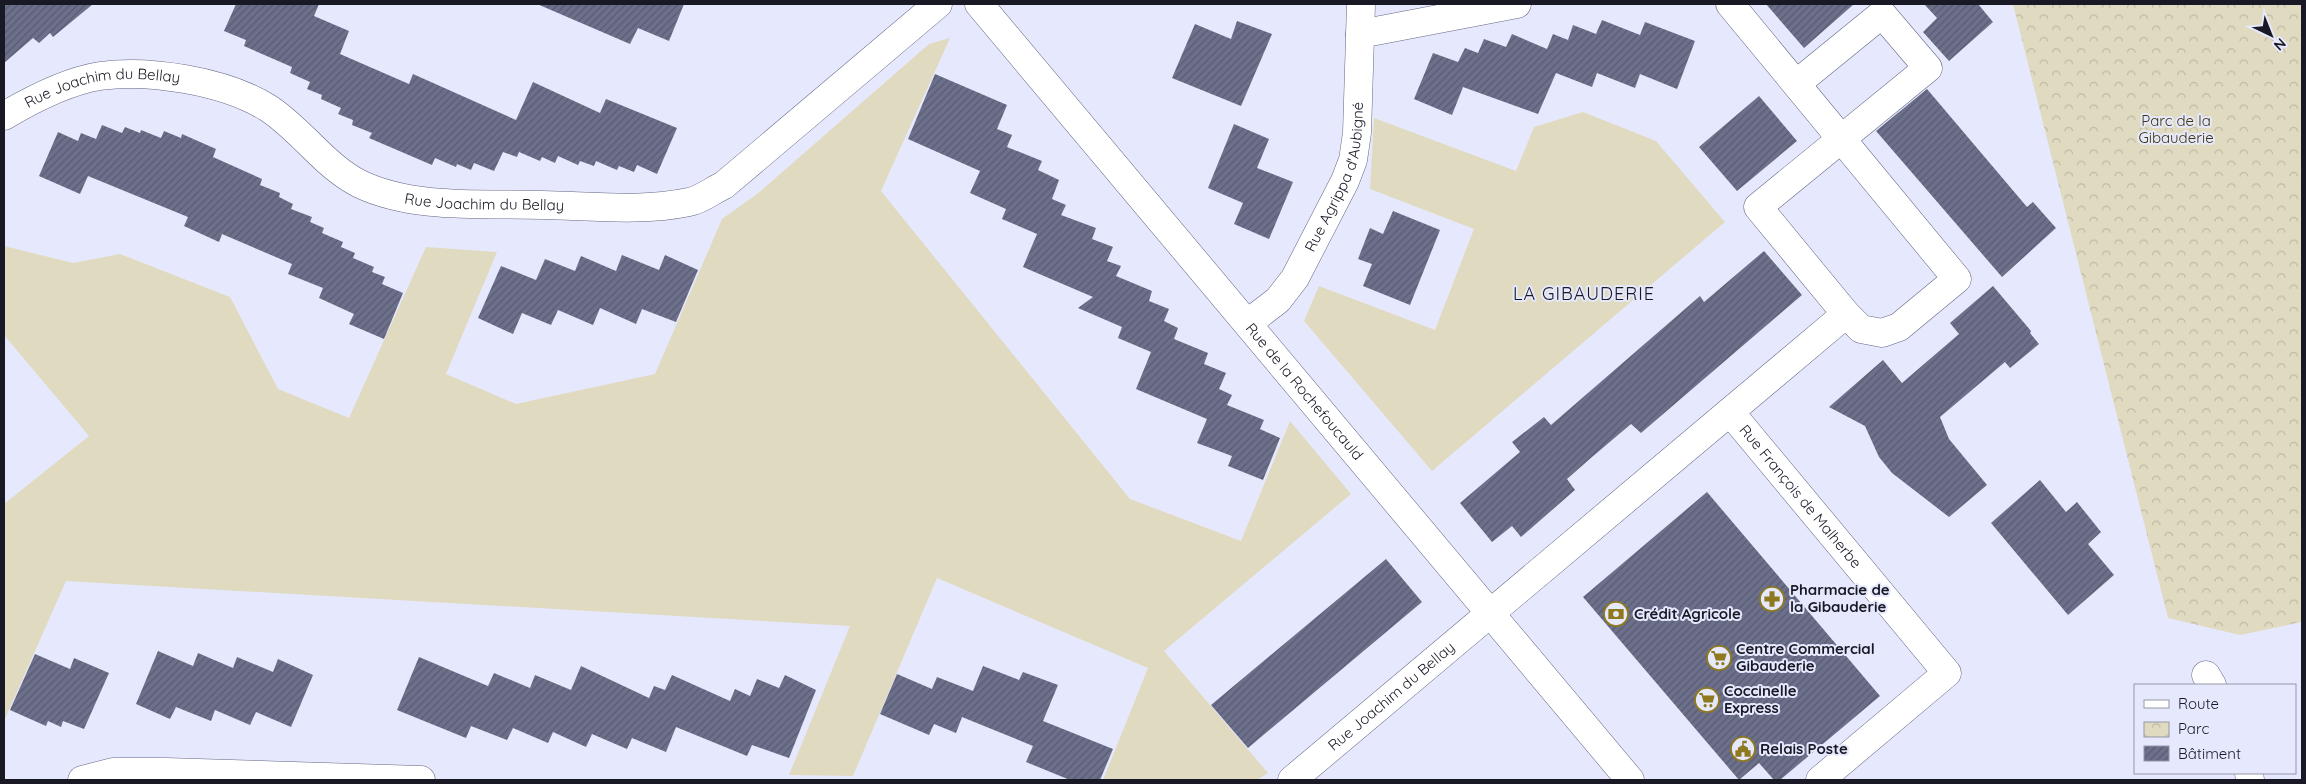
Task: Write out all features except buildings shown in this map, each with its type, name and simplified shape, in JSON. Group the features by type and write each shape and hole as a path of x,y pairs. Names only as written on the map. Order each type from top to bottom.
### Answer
{"street":[{"name":"Rue Joachim du Bellay","path":"4,116 41,95 99,76 150,75 194,82 231,91 267,108 295,128 330,164 359,183 388,194 432,202 644,208 692,202 724,185 938,4"},
{"name":"Rue de la Rochefoucauld","path":"979,4 1630,780"},
{"name":"Rue Agrippa d'Aubigné","path":"1248,323 1278,300 1295,278 1345,181 1353,160 1357,133 1361,4"},
{"path":"1360,34 1517,4"},
{"path":"1730,4 1796,84 1842,138 1957,279 1899,327 1882,333 1861,329 1846,314 1758,207 1842,138 1928,68 1882,14 1796,84"},
{"name":"Rue François de Malherbe","path":"1490,613 1846,314"},
{"name":"Rue François de Malherbe","path":"1730,412 1947,673 1820,780"},
{"name":"Rue Joachim du Bellay","path":"1292,780 1490,613"},
{"path":"82,780 113,772 273,774 421,780"}],"green space":[{"name":"Parc de la Gibauderie","path":"2013,4 2302,4 2302,622 2240,635 2168,618"},
{"path":"950,38 881,191 1130,499 1241,541 1290,421 1351,494 1164,651 1268,773 1257,780 1103,780 1148,668 937,578 853,776 789,775 850,626 66,581 4,721 4,504 89,436 4,335 4,246 73,263 120,254 230,297 278,389 349,418 426,247 497,252 446,374 516,404 655,374 722,219 757,194 929,44"},
{"path":"1583,112 1656,141 1725,222 1432,471 1304,321 1319,286 1435,330 1474,229 1370,189 1374,118 1516,171 1534,127"}],"place":[{"name":"Pharmacie de la Gibauderie","path":"1772,599"},
{"name":"Crédit Agricole","path":"1616,614"},
{"name":"Centre Commercial Gibauderie","path":"1719,658"},
{"name":"Coccinelle Express","path":"1707,700"},
{"name":"Relais Poste","path":"1743,749"}],"district":[{"name":"LA GIBAUDERIE","path":"1584,294"}]}
